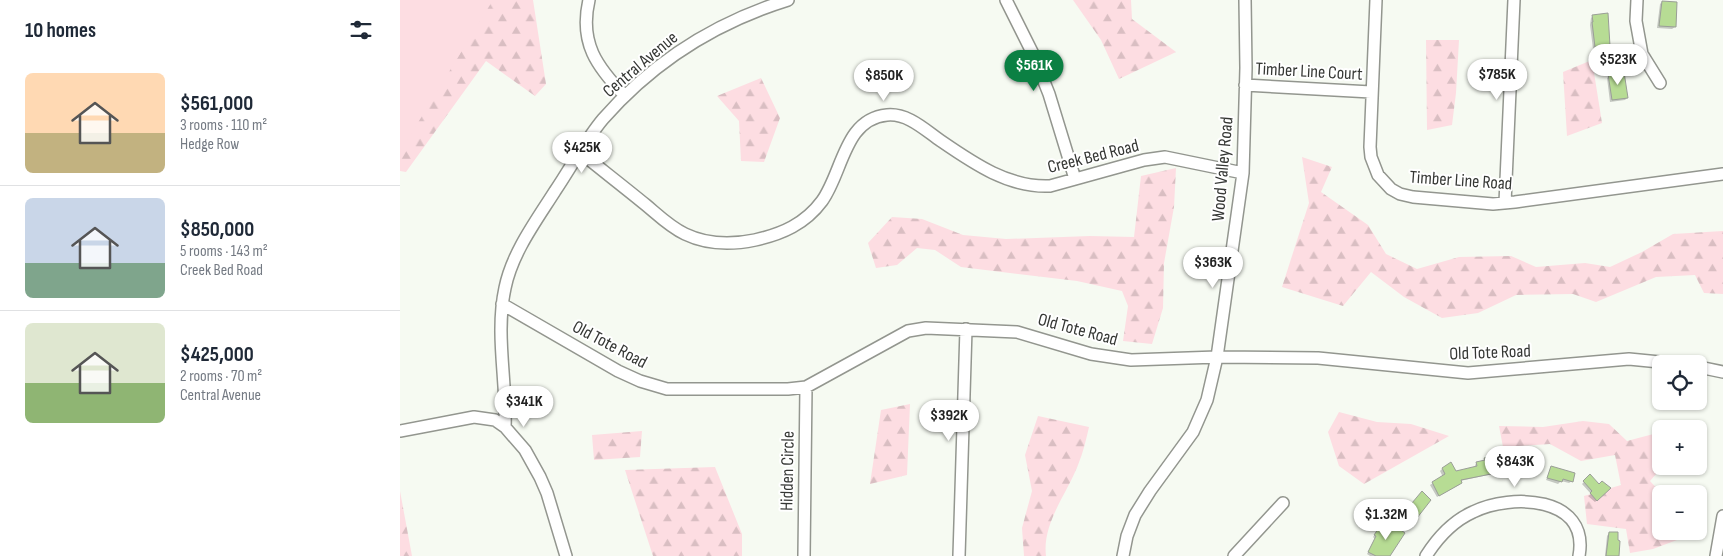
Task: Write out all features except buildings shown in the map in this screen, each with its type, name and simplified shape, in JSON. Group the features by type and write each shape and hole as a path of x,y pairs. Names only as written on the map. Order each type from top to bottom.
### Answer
{"street":[{"path":"590,0 587,23 591,50 604,74 625,96"},
{"name":"Central Avenue","path":"505,427 506,399 500,318 505,286 514,260 534,224 580,153 602,120 625,96 660,65 694,42 729,22 788,0"},
{"path":"1006,0 1033,54 1049,94 1075,179"},
{"name":"Wood Valley Road","path":"1123,556 1127,536 1135,515 1193,432 1206,400 1217,357 1242,173 1246,85 1245,0"},
{"name":"Timber Line Road","path":"1376,0 1371,92 1371,157 1378,175 1384,183 1400,194 1413,197 1493,204 1723,174"},
{"path":"1505,203 1514,0"},
{"path":"1637,0 1636,21 1642,54 1660,83"},
{"name":"Timber Line Court","path":"1246,85 1371,92"},
{"name":"Creek Bed Road","path":"580,153 676,230 706,242 728,244 737,244 774,235 801,222 816,208 826,194 852,136 872,118 881,116 890,115 908,119 960,154 1003,178 1034,187 1050,186 1144,160 1165,157 1242,173"},
{"name":"Old Tote Road","path":"502,304 618,371 640,381 677,389 788,389 806,387 908,331 926,328 1017,332 1091,354 1131,360 1217,357 1318,358 1468,374 1629,359 1652,361"},
{"path":"959,556 966,329"},
{"path":"1707,369 1723,372"},
{"name":"Hidden Circle","path":"804,556 806,387"},
{"path":"400,431 474,416 495,420 505,427 525,450 540,477 547,493 566,556"},
{"path":"1426,556 1446,531 1463,517 1483,507 1516,501 1544,504 1562,512 1576,528 1580,539 1579,556"},
{"path":"1234,556 1283,503"},
{"path":"1716,556 1723,516"}],"green space":[{"path":"400,0 533,0 546,84 535,96 486,61 406,172 400,171"},
{"path":"400,0 493,0 400,152"},
{"path":"1073,0 1131,0 1132,19 1176,52 1119,79 1101,40"},
{"path":"1426,40 1459,40 1452,125 1427,130"},
{"path":"1592,60 1602,123 1567,136 1563,72"},
{"path":"761,78 780,118 764,162 741,161 739,121 717,96"},
{"path":"1302,157 1332,167 1321,192 1368,225 1386,254 1417,269 1459,257 1511,256 1536,267 1585,263 1610,267 1642,252 1673,234 1723,231 1723,294 1704,293 1695,275 1656,277 1596,302 1573,294 1516,295 1478,313 1442,318 1404,297 1371,272 1343,306 1282,287 1309,203"},
{"path":"1176,168 1174,207 1164,263 1163,308 1152,344 1123,341 1128,306 1122,291 1077,281 961,267 935,250 917,248 897,265 876,268 868,243 892,217 922,219 963,235 1006,239 1090,236 1134,237 1141,176"},
{"path":"910,404 907,475 870,484 881,410"},
{"path":"1339,412 1377,422 1411,424 1449,436 1364,484 1339,466 1328,432"},
{"path":"1038,416 1089,427 1078,465 1051,520 1046,544 1046,556 1024,556 1022,528 1032,491 1025,455"},
{"path":"1583,421 1609,424 1627,441 1652,434 1652,475 1655,475 1650,481 1654,485 1652,485 1652,540 1677,540 1653,549 1630,553 1626,529 1587,524 1584,496 1621,485 1615,455 1581,461 1550,444 1503,447 1499,426 1543,427"},
{"path":"642,431 640,457 594,460 592,435"},
{"path":"715,467 742,534 742,556 653,556 625,470"},
{"path":"400,491 412,556 400,556"}]}
